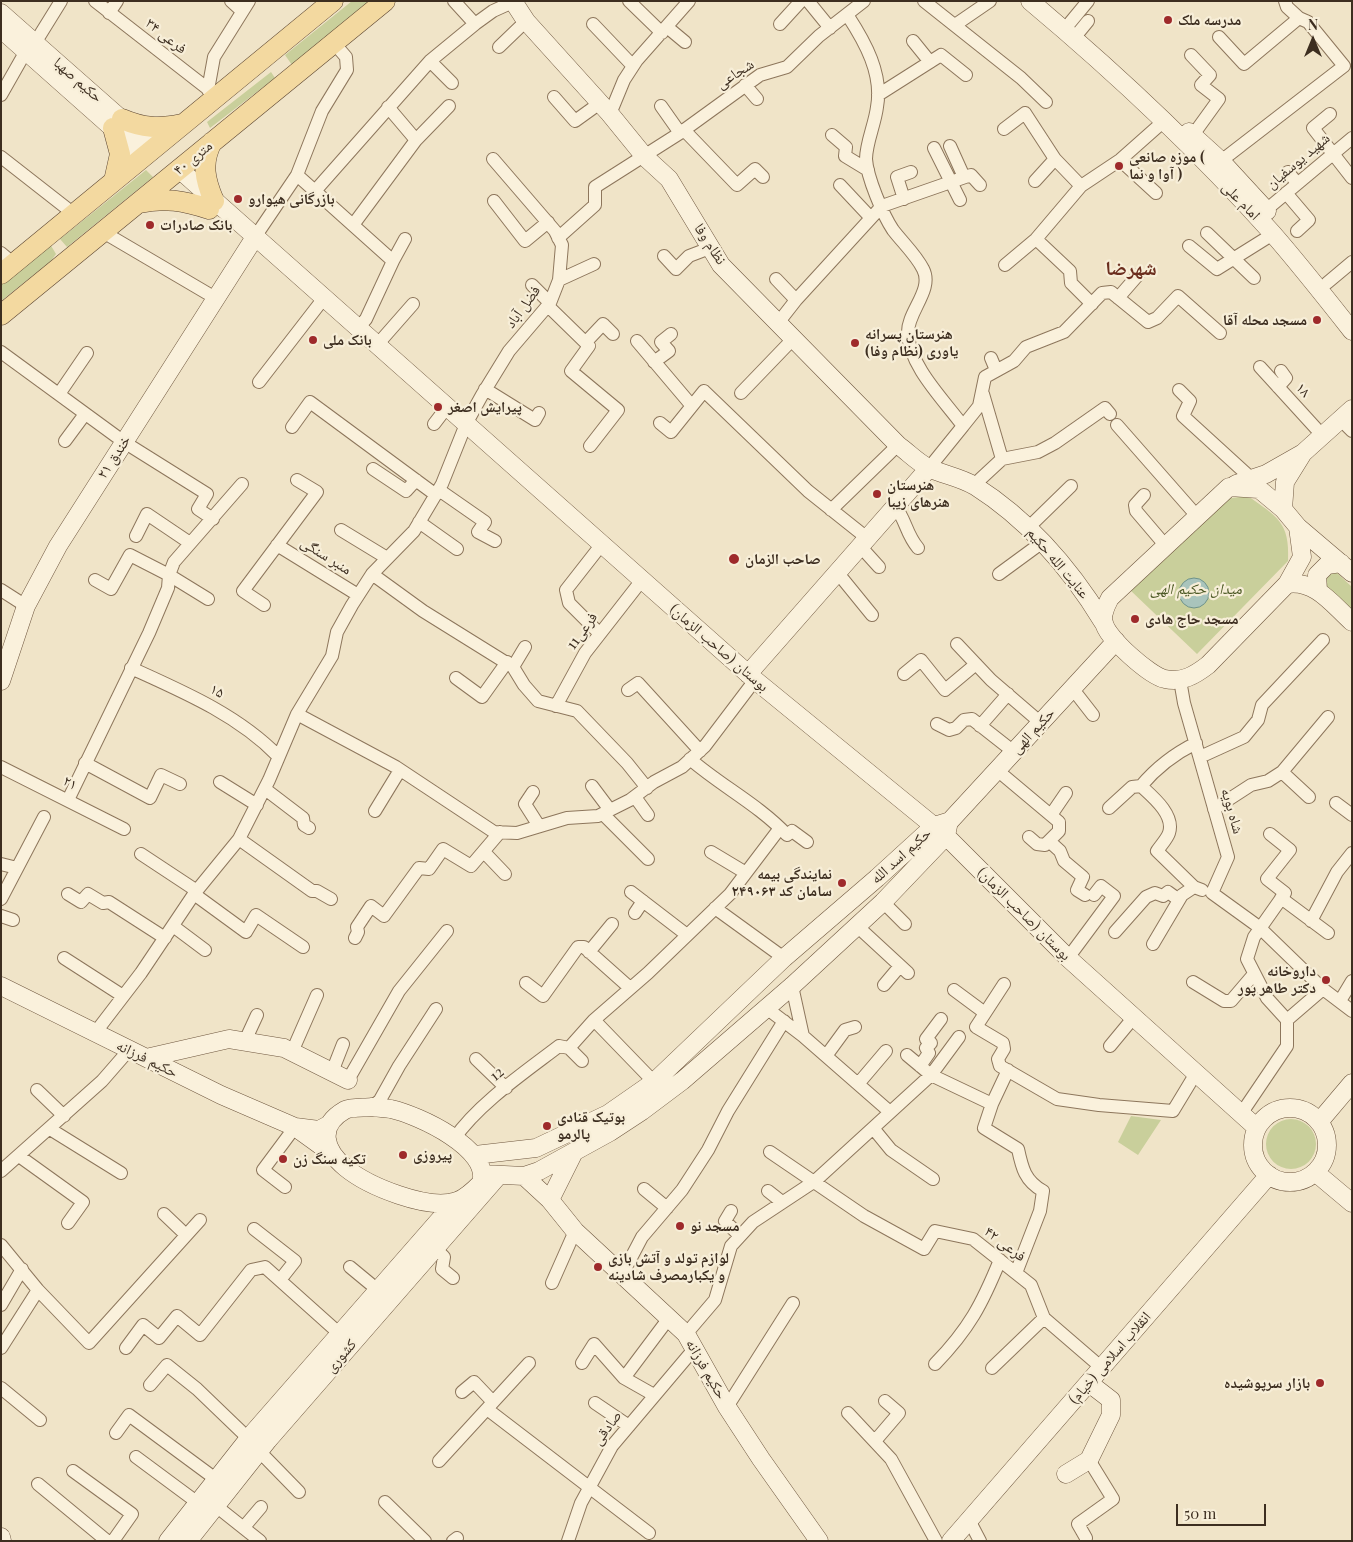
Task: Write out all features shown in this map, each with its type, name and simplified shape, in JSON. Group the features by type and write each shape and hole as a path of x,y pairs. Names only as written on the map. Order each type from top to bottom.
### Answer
{"main road":[{"path":"5,264 40,242 184,123 212,93 275,48 333,1"},
{"name":"۴۰ متری","path":"1,315 385,1"},
{"name":"نظام وفا","path":"514,2 526,21 605,109 644,157 669,179 721,265 898,445 929,468"},
{"path":"1041,2 1079,26 1221,162 1266,210 1352,314"},
{"name":"امام علی","path":"1041,2 1090,52 1164,121 1273,234 1352,331"},
{"name":"حکیم صهبا","path":"1,13 30,47 149,152"},
{"name":"حکیم صهبا","path":"1,29 30,47"},
{"path":"275,48 274,66 277,71 282,74 296,74"},
{"path":"114,181 120,154 117,123 155,128 184,123"},
{"path":"212,142 206,154 205,168 212,205"},
{"path":"149,152 212,205"},
{"path":"139,203 155,199 212,205"},
{"name":"بوستان (صاحب الزمان)","path":"212,205 252,241 324,298 752,677 943,828 1068,958 1257,1128"},
{"path":"40,242 52,240 59,246 63,254 62,266"},
{"name":"۲۱ خندق","path":"1,681 26,606 58,546 217,299 252,241"},
{"path":"1298,527 1302,557 1287,584 1208,666 1195,675 1180,680 1166,679 1153,674 1108,633 1103,622 1104,609 1110,598 1196,515 1228,487 1266,474 1302,453 1322,435 1348,420"},
{"path":"1283,509 1285,482 1302,453"},
{"path":"752,677 837,572 929,468"},
{"name":"عنایت الله حکیم","path":"929,468 952,474 974,486 1029,527 1044,541 1083,590 1103,622"},
{"path":"1228,487 1259,489 1283,509 1298,527 1347,565"},
{"path":"1318,590 1317,576 1326,565 1347,565"},
{"path":"1287,584 1300,582 1318,590 1352,622"},
{"name":"حکیم الهی","path":"943,828 1116,641"},
{"name":"حکیم اسد الله","path":"475,1155 536,1148 608,1114 654,1082 784,958 877,878 943,828"},
{"name":"حکیم اسد الله","path":"524,1176 539,1171 610,1132 682,1082 765,1007 792,986 887,897 943,828"},
{"path":"877,878 887,897"},
{"name":"حکیم فرزانه","path":"1,986 221,1095 295,1127"},
{"path":"146,1058 229,1039 284,1048 348,1080"},
{"path":"1319,1122 1352,1084"},
{"path":"295,1127 320,1130 330,1124 346,1109 372,1107 391,1109 426,1121 454,1139 475,1155 491,1174 524,1176"},
{"path":"1292,1108 1305,1112 1319,1122 1326,1137 1326,1153 1315,1172 1305,1179 1293,1182 1280,1181 1269,1176 1256,1159 1253,1149 1257,1128 1266,1117 1278,1110 1292,1108"},
{"path":"330,1124 325,1138 332,1154"},
{"path":"295,1127 332,1154 346,1168 399,1195 430,1202 456,1201"},
{"path":"550,1200 574,1152"},
{"path":"1315,1172 1352,1204"},
{"name":"کشوری","path":"188,1541 216,1506 254,1445 341,1335 456,1201 477,1187 491,1174"},
{"name":"کشوری","path":"168,1541 217,1480 254,1445 435,1248 491,1174"},
{"name":"حکیم فرزانه","path":"524,1176 550,1200 575,1231 669,1318 690,1341 727,1407 819,1541"},
{"name":"انقلاب اسلامی (خیام)","path":"951,1541 1269,1176"},
{"path":"1066,1474 1089,1460 1111,1415 1111,1400 1089,1383"},
{"path":"803,1520 804,1541"},
{"path":"1,1537 2,1541"}],"street":[{"path":"1,95 61,1"},
{"name":"فرعی ۳۴","path":"95,1 212,93"},
{"path":"109,13 117,1"},
{"path":"212,93 214,57 245,6 231,1"},
{"path":"454,1 475,24"},
{"path":"629,1 664,30 685,42"},
{"path":"554,97 575,121 605,109 633,66 688,1"},
{"path":"780,24 801,1"},
{"path":"808,1 830,28"},
{"name":"شجاعی","path":"558,238 595,205 595,187 644,157 760,75 787,68 830,28 848,16 864,1"},
{"path":"924,1 1021,78 1046,102"},
{"path":"955,25 990,1"},
{"path":"1079,26 1088,1"},
{"path":"1221,162 1344,66 1308,22 1299,18 1287,7 1285,1"},
{"path":"315,191 430,62 493,11 514,2"},
{"path":"848,16 861,36 870,56 878,82 878,106 866,158 868,170 892,227 923,270 926,281 908,323 912,357 963,426"},
{"path":"1219,37 1244,64 1299,18"},
{"path":"499,47 526,21"},
{"path":"593,24 633,66"},
{"path":"913,41 930,62"},
{"path":"252,241 296,175 322,111 347,70 346,56 334,43"},
{"path":"878,95 941,55 966,75"},
{"path":"1191,55 1210,75 1201,85 1219,99 1193,135"},
{"path":"430,62 452,83"},
{"path":"745,85 757,99"},
{"path":"353,225 416,140 449,106"},
{"path":"661,106 682,131 736,185 755,169 763,177"},
{"path":"388,107 416,140"},
{"path":"1004,129 1025,113 1055,159 1081,186"},
{"path":"1330,114 1313,128 1331,154 1352,178"},
{"path":"1004,265 1036,239 1081,186 1120,160 1164,121"},
{"path":"832,135 846,147 845,156 868,170"},
{"name":"شهید یوسفیان","path":"1266,210 1352,138"},
{"path":"950,146 964,178"},
{"path":"934,148 960,200"},
{"path":"1,157 74,214"},
{"name":"فضل آباد","path":"95,1033 196,893 239,839 265,789 297,714 332,656 337,632 358,595 372,574 420,522 438,492 466,424 486,389 509,351 549,304 559,280 562,245 548,222 493,159"},
{"path":"1035,181 1055,159"},
{"path":"1120,160 1156,193"},
{"path":"904,199 897,177 911,172"},
{"path":"1288,172 1297,184"},
{"path":"296,175 393,261"},
{"path":"778,323 796,300 882,206 971,175 980,185"},
{"path":"840,185 871,218"},
{"path":"1286,193 1309,220 1297,231"},
{"path":"494,201 525,240 548,222"},
{"path":"104,232 217,299"},
{"path":"1207,233 1254,278"},
{"path":"1189,246 1217,270 1273,234"},
{"path":"358,328 366,319 405,239"},
{"path":"1036,239 1070,271 1070,283 1092,304"},
{"path":"664,256 676,269 689,256 710,248"},
{"path":"1326,283 1352,262"},
{"path":"559,280 594,264"},
{"path":"1118,298 1138,275"},
{"path":"776,279 796,300"},
{"path":"532,286 589,346 571,371 618,410 590,446"},
{"path":"929,468 979,406 985,377 1014,360 1026,347 1064,332 1102,293 1110,292 1148,322 1157,318 1178,296 1220,333"},
{"path":"259,382 324,298"},
{"path":"377,345 412,304"},
{"path":"586,342 603,324 613,334"},
{"path":"654,362 669,351 661,342 671,334"},
{"path":"741,393 794,339"},
{"path":"637,340 692,406"},
{"path":"1,352 124,442 207,494 198,509 213,519"},
{"path":"59,394 87,353"},
{"path":"991,358 996,370"},
{"name":"۱۸","path":"1260,368 1322,435"},
{"path":"1278,387 1286,378 1282,371"},
{"path":"486,389 535,420 539,413"},
{"path":"1179,390 1190,401 1184,416 1252,479"},
{"path":"982,391 1002,459"},
{"path":"660,423 671,432 704,392 863,542 878,568"},
{"path":"292,427 310,402 416,480 485,522 478,532 495,541"},
{"path":"434,424 447,407"},
{"path":"974,486 1002,459 1038,452 1105,408 1196,515"},
{"path":"65,441 85,414"},
{"path":"831,510 898,445"},
{"path":"373,469 406,492 416,480"},
{"path":"264,605 243,591 317,492 297,480"},
{"path":"68,800 162,604 174,562 242,484"},
{"path":"1029,527 1071,486"},
{"path":"1144,495 1135,505 1136,511 1165,545"},
{"path":"895,506 904,521 908,536 918,548"},
{"path":"136,536 147,514 190,543"},
{"path":"420,522 457,548"},
{"path":"341,530 387,558"},
{"path":"999,574 1044,541"},
{"path":"599,633 569,603 566,590 602,544"},
{"name":"منبر سنگی","path":"277,545 358,595"},
{"path":"95,580 111,589 130,555 169,575 208,599"},
{"path":"837,572 872,615"},
{"path":"372,574 423,611 510,665 538,701 577,711 628,762 646,788"},
{"name":"فرعی11","path":"556,706 585,653 642,580"},
{"path":"1,590 26,606"},
{"path":"1200,757 1244,737 1258,720 1262,705 1324,640"},
{"path":"957,644 976,664 1041,723"},
{"path":"456,678 482,697 526,647"},
{"path":"904,674 921,660 945,690 976,664"},
{"name":"۱۵","path":"131,668 219,710 262,740 278,756"},
{"path":"297,714 400,770 494,832 517,833 567,818 598,816 635,797 646,788 682,767 695,755 752,677"},
{"name":"شاه بویه","path":"1180,680 1228,856 1212,893"},
{"path":"628,690 638,683 695,755 786,835 792,831 807,842"},
{"path":"1072,688 1093,715"},
{"path":"980,726 1008,694"},
{"path":"1214,809 1251,786 1268,781 1282,772 1328,717"},
{"path":"937,724 949,730 956,728 964,720 972,719 1014,752"},
{"path":"1142,786 1154,764 1196,743"},
{"path":"85,763 150,798 161,775 180,784"},
{"name":"۲۱","path":"1,767 124,829"},
{"path":"375,811 400,770"},
{"path":"997,770 1060,822 1059,831 1045,845 1037,844 1029,837"},
{"path":"1282,772 1309,797"},
{"path":"220,782 256,805"},
{"path":"592,786 607,812 648,859"},
{"path":"1109,808 1132,787 1142,786"},
{"path":"1142,786 1160,804 1169,822 1169,833 1158,850 1194,887 1212,893 1259,927 1323,989 1352,1011"},
{"path":"265,789 303,818 304,825 309,828"},
{"path":"533,792 525,804 539,826"},
{"path":"1051,815 1066,793"},
{"path":"635,797 648,815"},
{"path":"1336,803 1352,814"},
{"path":"1,898 44,817"},
{"path":"582,1061 569,1048 594,1020 730,894 780,828"},
{"path":"355,938 358,932 357,927 371,906 384,916 419,868 429,870 443,848 471,866 500,832"},
{"path":"1242,1114 1287,1046 1287,1020 1267,998 1247,959 1259,927 1285,893 1267,879 1290,850 1270,834"},
{"path":"239,839 312,891 318,891 331,899"},
{"path":"1049,841 1060,851 1064,860 1083,877 1077,890 1089,895 1101,886 1114,896 1068,958"},
{"path":"484,852 505,874"},
{"path":"711,852 746,873"},
{"path":"1311,921 1337,872 1352,853"},
{"path":"141,854 246,932 256,915 303,946"},
{"path":"1,864 17,868"},
{"path":"1153,944 1179,900 1194,887"},
{"path":"631,892 687,935"},
{"path":"1115,932 1146,898 1155,893 1163,896 1168,892 1179,900"},
{"path":"68,894 81,902 88,894 103,903 109,902 165,938"},
{"path":"887,897 905,924"},
{"path":"1281,898 1328,933"},
{"path":"635,913 643,901"},
{"path":"715,908 784,958"},
{"path":"589,952 612,924"},
{"path":"173,926 205,950"},
{"path":"857,926 904,969 884,985"},
{"path":"348,1080 399,991 447,931"},
{"path":"526,983 543,996 578,947 584,947 630,988"},
{"path":"64,958 123,996"},
{"path":"1193,982 1224,1001 1231,1001 1254,974"},
{"path":"1340,1001 1352,982"},
{"path":"1004,984 976,1027 1002,1043 1004,1049 998,1059 1000,1066 1057,1099 1099,1105 1173,1111 1196,1073"},
{"path":"792,986 803,1036"},
{"path":"1287,1020 1323,989"},
{"path":"954,990 985,1013"},
{"path":"292,1052 317,995"},
{"path":"765,1007 803,1036 890,1112"},
{"path":"372,1107 380,1100 388,1084 436,1009"},
{"path":"245,1041 257,1015"},
{"path":"1110,1046 1134,1017"},
{"path":"920,1066 929,1053 926,1048 931,1043 926,1039 941,1019"},
{"path":"594,1020 654,1082"},
{"path":"622,1275 642,1237 667,1208 708,1150 728,1111 784,1021"},
{"path":"826,1056 845,1030 855,1027"},
{"name":"صادقی","path":"568,1541 581,1503 612,1446 654,1395 715,1300 731,1246 753,1222 815,1182 931,1075 959,1037"},
{"path":"332,1072 343,1044"},
{"name":"12","path":"454,1139 462,1126 486,1103 559,1046 569,1048"},
{"path":"2,1168 19,1156 102,1081 129,1050"},
{"path":"858,1084 886,1051"},
{"path":"907,1054 931,1075 992,1104"},
{"path":"476,1059 506,1088"},
{"path":"1008,1070 992,1104 984,1128 1018,1149 1024,1174 1033,1186 1043,1191 1040,1211 1016,1273"},
{"path":"38,1090 64,1116"},
{"path":"285,1187 263,1170 295,1127"},
{"path":"873,1128 891,1150 933,1179"},
{"path":"50,1129 121,1173"},
{"path":"770,1152 815,1182"},
{"path":"19,1156 83,1202 68,1223"},
{"name":"فرعی ۴۲","path":"815,1182 864,1216 924,1249 935,1231 973,1239 1031,1285 1044,1318 1102,1368"},
{"path":"644,1190 667,1208"},
{"path":"768,1191 782,1202"},
{"path":"731,1211 725,1221 740,1236"},
{"path":"164,1214 186,1235"},
{"path":"1,1244 38,1290 88,1343 200,1220"},
{"path":"254,1229 295,1261 280,1280"},
{"path":"552,1283 575,1231"},
{"path":"435,1248 444,1257 442,1269 453,1278"},
{"path":"935,1364 957,1341 982,1304 1000,1260"},
{"path":"126,1348 143,1325 159,1338 178,1316 200,1335 251,1270 265,1267 341,1335"},
{"path":"350,1267 379,1291"},
{"path":"1,1305 22,1269"},
{"path":"1,1348 38,1290"},
{"path":"727,1407 793,1303"},
{"path":"624,1378 669,1318"},
{"path":"992,1368 1044,1318"},
{"path":"582,1363 594,1344 624,1378 654,1395"},
{"path":"439,1461 529,1363"},
{"path":"150,1385 167,1365 197,1389 299,1492"},
{"path":"462,1392 474,1382 490,1406 649,1533"},
{"path":"1,1388 40,1420"},
{"path":"875,1441 899,1413 885,1402"},
{"path":"595,1403 628,1426"},
{"path":"848,1413 891,1458 936,1541"},
{"path":"116,1433 129,1415 217,1480"},
{"path":"136,1457 198,1503"},
{"path":"1086,1538 1078,1524 1113,1499 1089,1460"},
{"path":"73,1471 132,1514 113,1541"},
{"path":"38,1484 107,1541"},
{"path":"385,1502 425,1541"},
{"path":"216,1506 260,1541"},
{"path":"244,1527 261,1507"},
{"path":"969,1520 980,1541"}],"green space":[{"path":"352,1 370,1 292,65 285,55"},
{"path":"271,72 275,78 210,128 207,122"},
{"path":"146,170 153,177 67,247 60,239"},
{"path":"50,244 56,254 51,261 1,301 1,283"},
{"name":"میدان حکیم الهی","path":"1248,496 1280,522 1287,537 1288,561 1197,654 1129,589 1223,499"},
{"path":"1336,572 1352,587 1352,611 1322,585 1323,575"},
{"path":"1131,1116 1161,1120 1138,1155 1118,1142"},
{"path":"1291,1119 1305,1123 1312,1130 1316,1144 1312,1158 1305,1165 1291,1169 1277,1165 1270,1158 1266,1144 1270,1130 1277,1123"}],"water":[{"path":"1194,578 1204,583 1209,593 1204,603 1194,608 1184,603 1179,593 1184,583"}],"place":[{"name":"مدرسه ملک","path":"1168,20"},
{"name":"موزه صانعی ( آوا و نما )","path":"1119,166"},
{"name":"بازرگانی هیوارو","path":"238,199"},
{"name":"بانک صادرات","path":"150,225"},
{"name":"مسجد محله آقا","path":"1317,320"},
{"name":"بانک ملی","path":"313,340"},
{"name":"هنرستان پسرانه یاوری (نظام وفا)","path":"855,343"},
{"name":"پیرایش اصغر","path":"438,407"},
{"name":"هنرستان هنرهای زیبا","path":"877,494"},
{"name":"صاحب الزمان","path":"734,559"},
{"name":"مسجد حاج هادی","path":"1135,619"},
{"name":"نمایندگی بیمه سامان کد ۲۴۹۰۶۳","path":"842,883"},
{"name":"داروخانه دکتر طاهر پور","path":"1326,980"},
{"name":"بوتیک قنادی پالرمو","path":"547,1126"},
{"name":"پیروزی","path":"403,1155"},
{"name":"تکیه سنگ زن","path":"283,1159"},
{"name":"مسجد نو","path":"680,1226"},
{"name":"لوازم تولد و آتش بازی و یکبارمصرف شادینه","path":"598,1267"},
{"name":"بازار سرپوشیده","path":"1320,1383"}],"district":[{"name":"شهرضا","path":"1131,269"}]}
